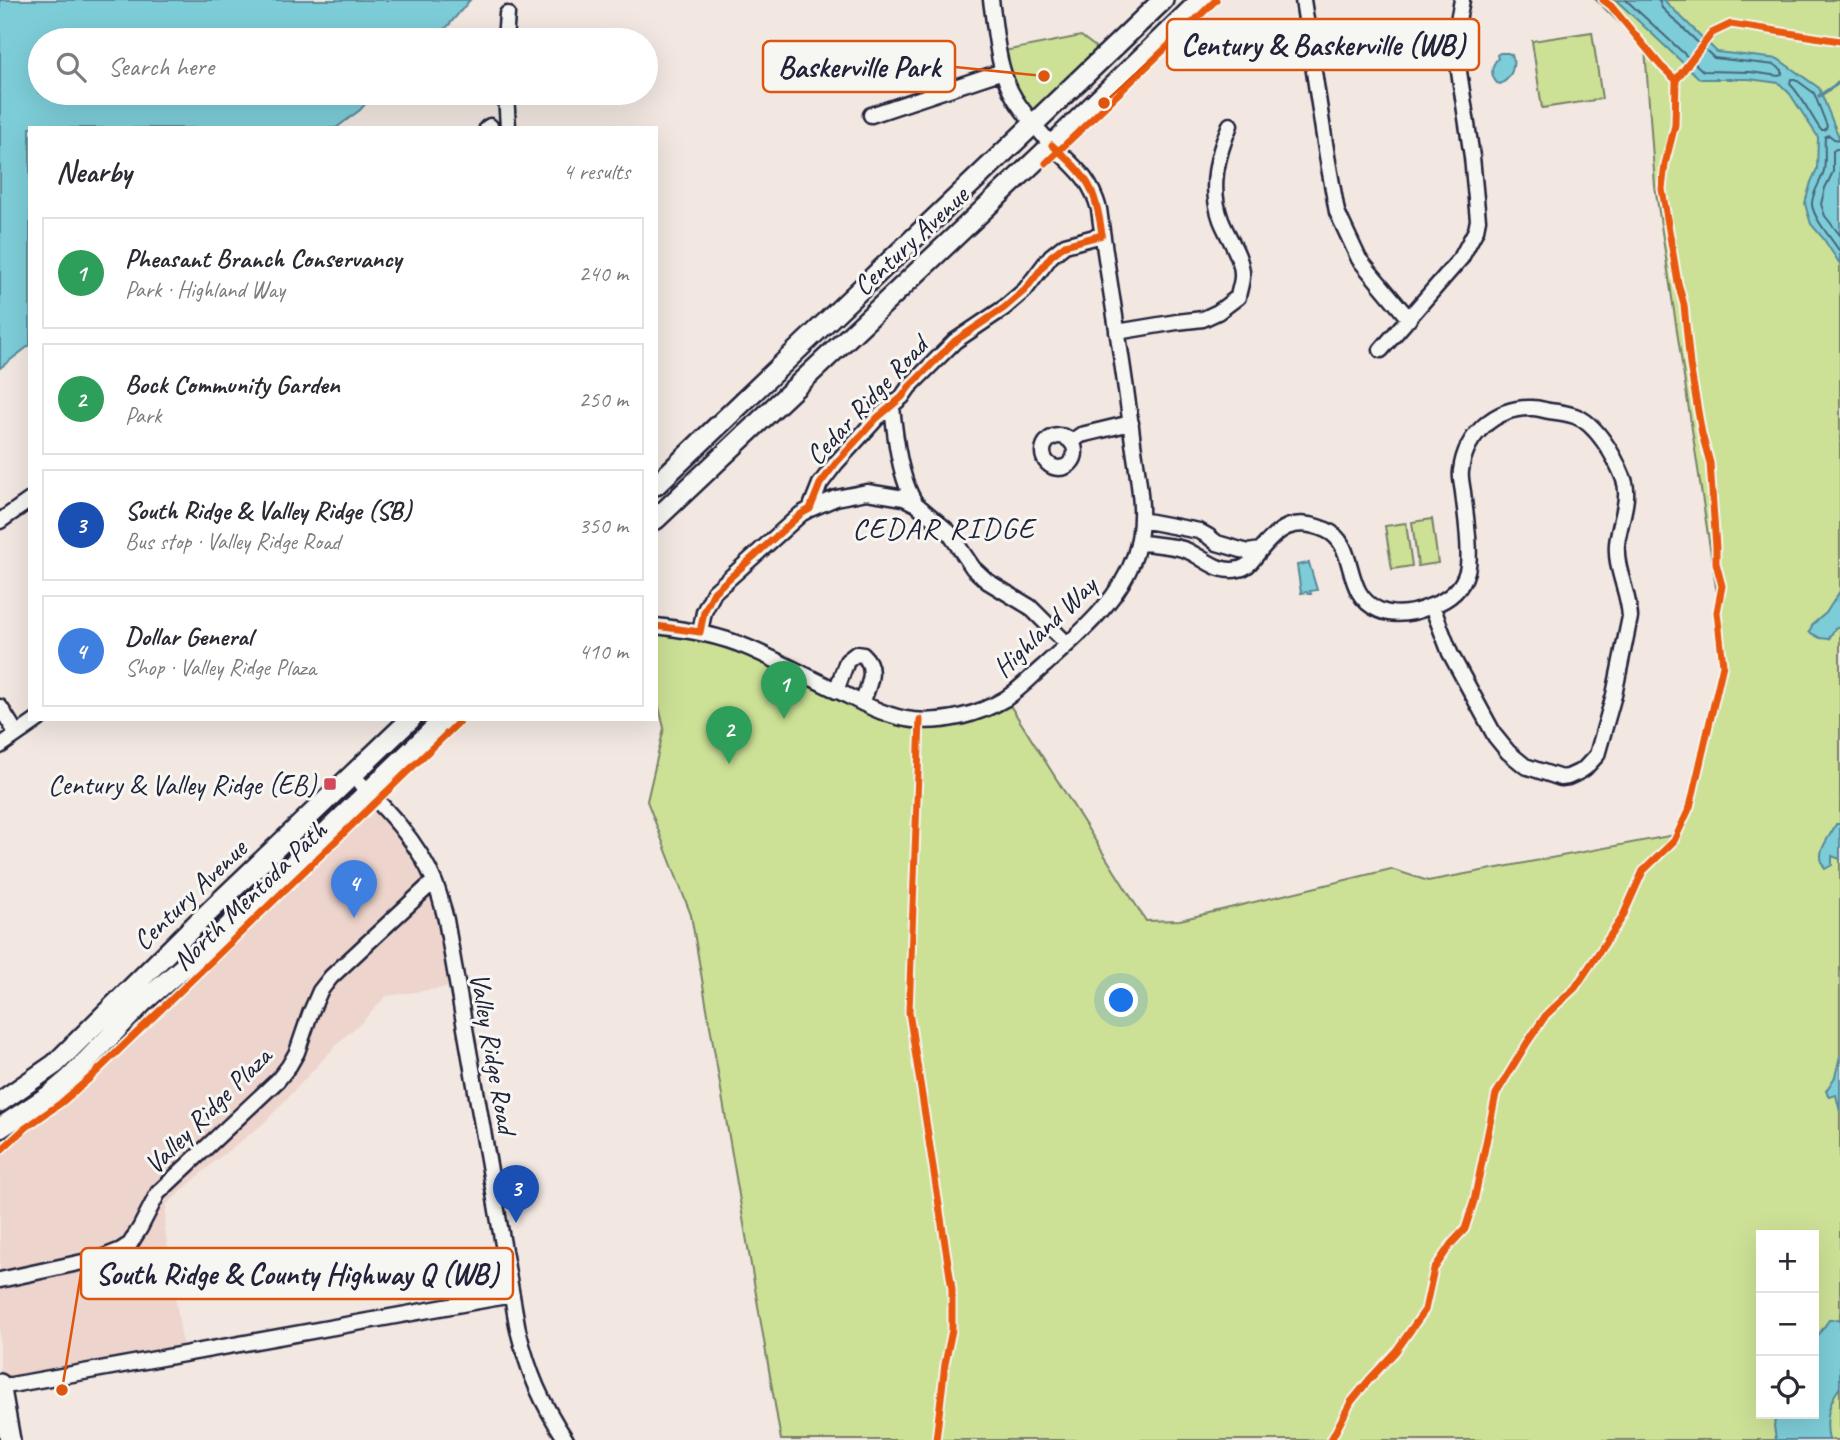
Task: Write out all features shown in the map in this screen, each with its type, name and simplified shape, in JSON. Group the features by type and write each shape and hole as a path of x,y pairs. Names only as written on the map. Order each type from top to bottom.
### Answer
{"main road":[{"name":"Century Avenue","path":"658,483 1163,0"},
{"name":"Century Avenue","path":"658,517 1052,145 1201,0"},
{"name":"Century Avenue","path":"0,1102 55,1064 408,721"},
{"name":"Century Avenue","path":"0,1128 50,1096 69,1079 144,1001 208,946 442,721"},
{"path":"0,1385 10,1440"}],"street":[{"name":"Highland Way","path":"658,626 700,632 747,647 889,715 913,720 934,720 973,713 1006,699 1068,644 1118,589 1135,556 1142,520 1142,500 1099,209 1088,182 1033,123 1012,94 1003,71 991,0"},
{"path":"1303,0 1337,212 1359,259 1409,319"},
{"path":"1381,351 1461,258 1476,230 1478,220 1472,158 1458,65 1456,31 1462,0"},
{"path":"506,28 507,14"},
{"path":"871,115 1003,71"},
{"path":"507,105 508,126"},
{"path":"1117,332 1203,319 1238,297 1241,267 1221,218 1214,187 1219,156 1230,125"},
{"name":"Cedar Ridge Road","path":"700,632 704,612 714,592 801,514 810,509 827,473 877,418 892,407 955,341 1004,308 1024,290 1051,256 1065,245 1102,235"},
{"path":"892,407 906,484 916,504"},
{"path":"1138,542 1184,550 1215,566 1236,570 1252,561 1283,528 1304,523 1323,529 1336,537 1346,554 1358,593 1365,602 1390,614 1432,606 1454,595 1467,570 1468,537 1461,475 1466,450 1476,433 1494,416 1532,407 1571,414 1588,423 1605,444 1625,482 1626,495 1617,559 1629,608 1628,629 1614,695 1597,755 1585,768 1568,777 1555,777 1525,766 1508,752 1495,736 1450,653 1432,606"},
{"path":"1071,442 1081,435 1131,423"},
{"path":"810,509 836,498 867,492 904,498 916,504 948,531 973,568 986,581 1030,607 1068,644"},
{"path":"0,522 28,501"},
{"path":"1142,520 1199,531 1217,543 1248,552 1260,550"},
{"path":"836,691 847,661 856,654 863,655 869,661 872,672 862,703"},
{"path":"0,707 17,734"},
{"path":"0,746 36,721"},
{"name":"Valley Ridge Road","path":"353,776 412,841 434,881 446,920 518,1330 538,1393 566,1440"},
{"name":"Valley Ridge Plaza","path":"0,1280 101,1258 130,1244 158,1193 278,1080 289,1066 298,1052 320,991 331,977 434,881"},
{"path":"0,1385 512,1295"}],"shaded area":[{"path":"368,791 424,860 457,986 386,996 264,1123 215,1161 166,1205 165,1230 184,1354 0,1384 0,1128 140,1024 236,932 305,852"}],"green space":[{"path":"1596,0 1840,0 1840,1440 781,1440 691,915 647,801 664,728 658,702 658,626 700,632 845,695 934,721 1006,699 1146,921 1180,920 1391,869 1428,881 1680,834 1725,647 1655,186 1645,48"},
{"path":"1592,32 1602,99 1542,108 1532,41"},
{"path":"1081,36 1106,55 1033,123 999,52"},
{"path":"1432,519 1438,563 1418,566 1412,522"},
{"path":"1406,523 1412,566 1392,569 1385,526"}],"water":[{"path":"0,0 470,0 445,28 28,28 28,105 364,105 339,126 28,126 28,347 0,368"},
{"path":"1616,0 1664,0 1717,52 1778,59 1819,88 1840,140 1840,264 1811,224 1807,211 1805,203 1817,169 1818,137 1790,94 1779,83 1749,79 1700,79"},
{"path":"1500,53 1512,55 1513,63 1510,76 1500,84 1493,77 1492,70"},
{"path":"1309,563 1317,590 1310,591 1311,594 1301,593 1297,565"},
{"path":"1840,591 1840,626 1835,628 1829,639 1809,632 1813,624 1826,613"},
{"path":"1836,824 1840,824 1840,859 1832,856 1832,865 1825,869 1822,851"},
{"path":"1840,1056 1840,1112 1836,1095 1829,1097 1826,1091 1835,1077"},
{"path":"1840,1319 1840,1387 1828,1413 1829,1440 1776,1440 1775,1419 1819,1419 1819,1334 1829,1320"}],"waterway":[{"path":"1819,96 1840,82"}],"cycle path":[{"path":"1046,163 1216,0"},
{"path":"1603,0 1676,80"},
{"path":"1331,1440 1351,1402 1396,1351 1425,1310 1434,1269 1465,1229 1474,1201 1496,1094 1546,1015 1575,988 1622,918 1643,871 1674,841 1690,807 1723,665 1717,612 1722,586 1716,563 1710,463 1702,434 1690,365 1684,305 1662,189 1675,125 1676,80 1712,33 1731,24 1840,41"},
{"path":"658,626 700,632 704,612 714,592 801,514 810,509 820,484 877,418 902,397 955,341 1004,308 1025,290 1051,256 1065,245 1102,235 1097,205 1088,184 1052,145"},
{"path":"920,720 909,1012 952,1289 952,1330 936,1440"},
{"name":"North Mentoda Path","path":"0,1151 91,1077 460,721"}],"place":[{"name":"Baskerville Park","path":"1044,76"},
{"name":"Century & Baskerville (WB)","path":"1104,103"},
{"name":"Pheasant Branch Conservancy","path":"784,719"},
{"name":"Bock Community Garden","path":"729,764"},
{"name":"Century & Valley Ridge (EB)","path":"330,784"},
{"name":"Dollar General","path":"354,918"},
{"name":"South Ridge & Valley Ridge (SB)","path":"516,1223"},
{"name":"South Ridge & County Highway Q (WB)","path":"62,1390"}],"district":[{"name":"CEDAR RIDGE","path":"944,528"}]}
